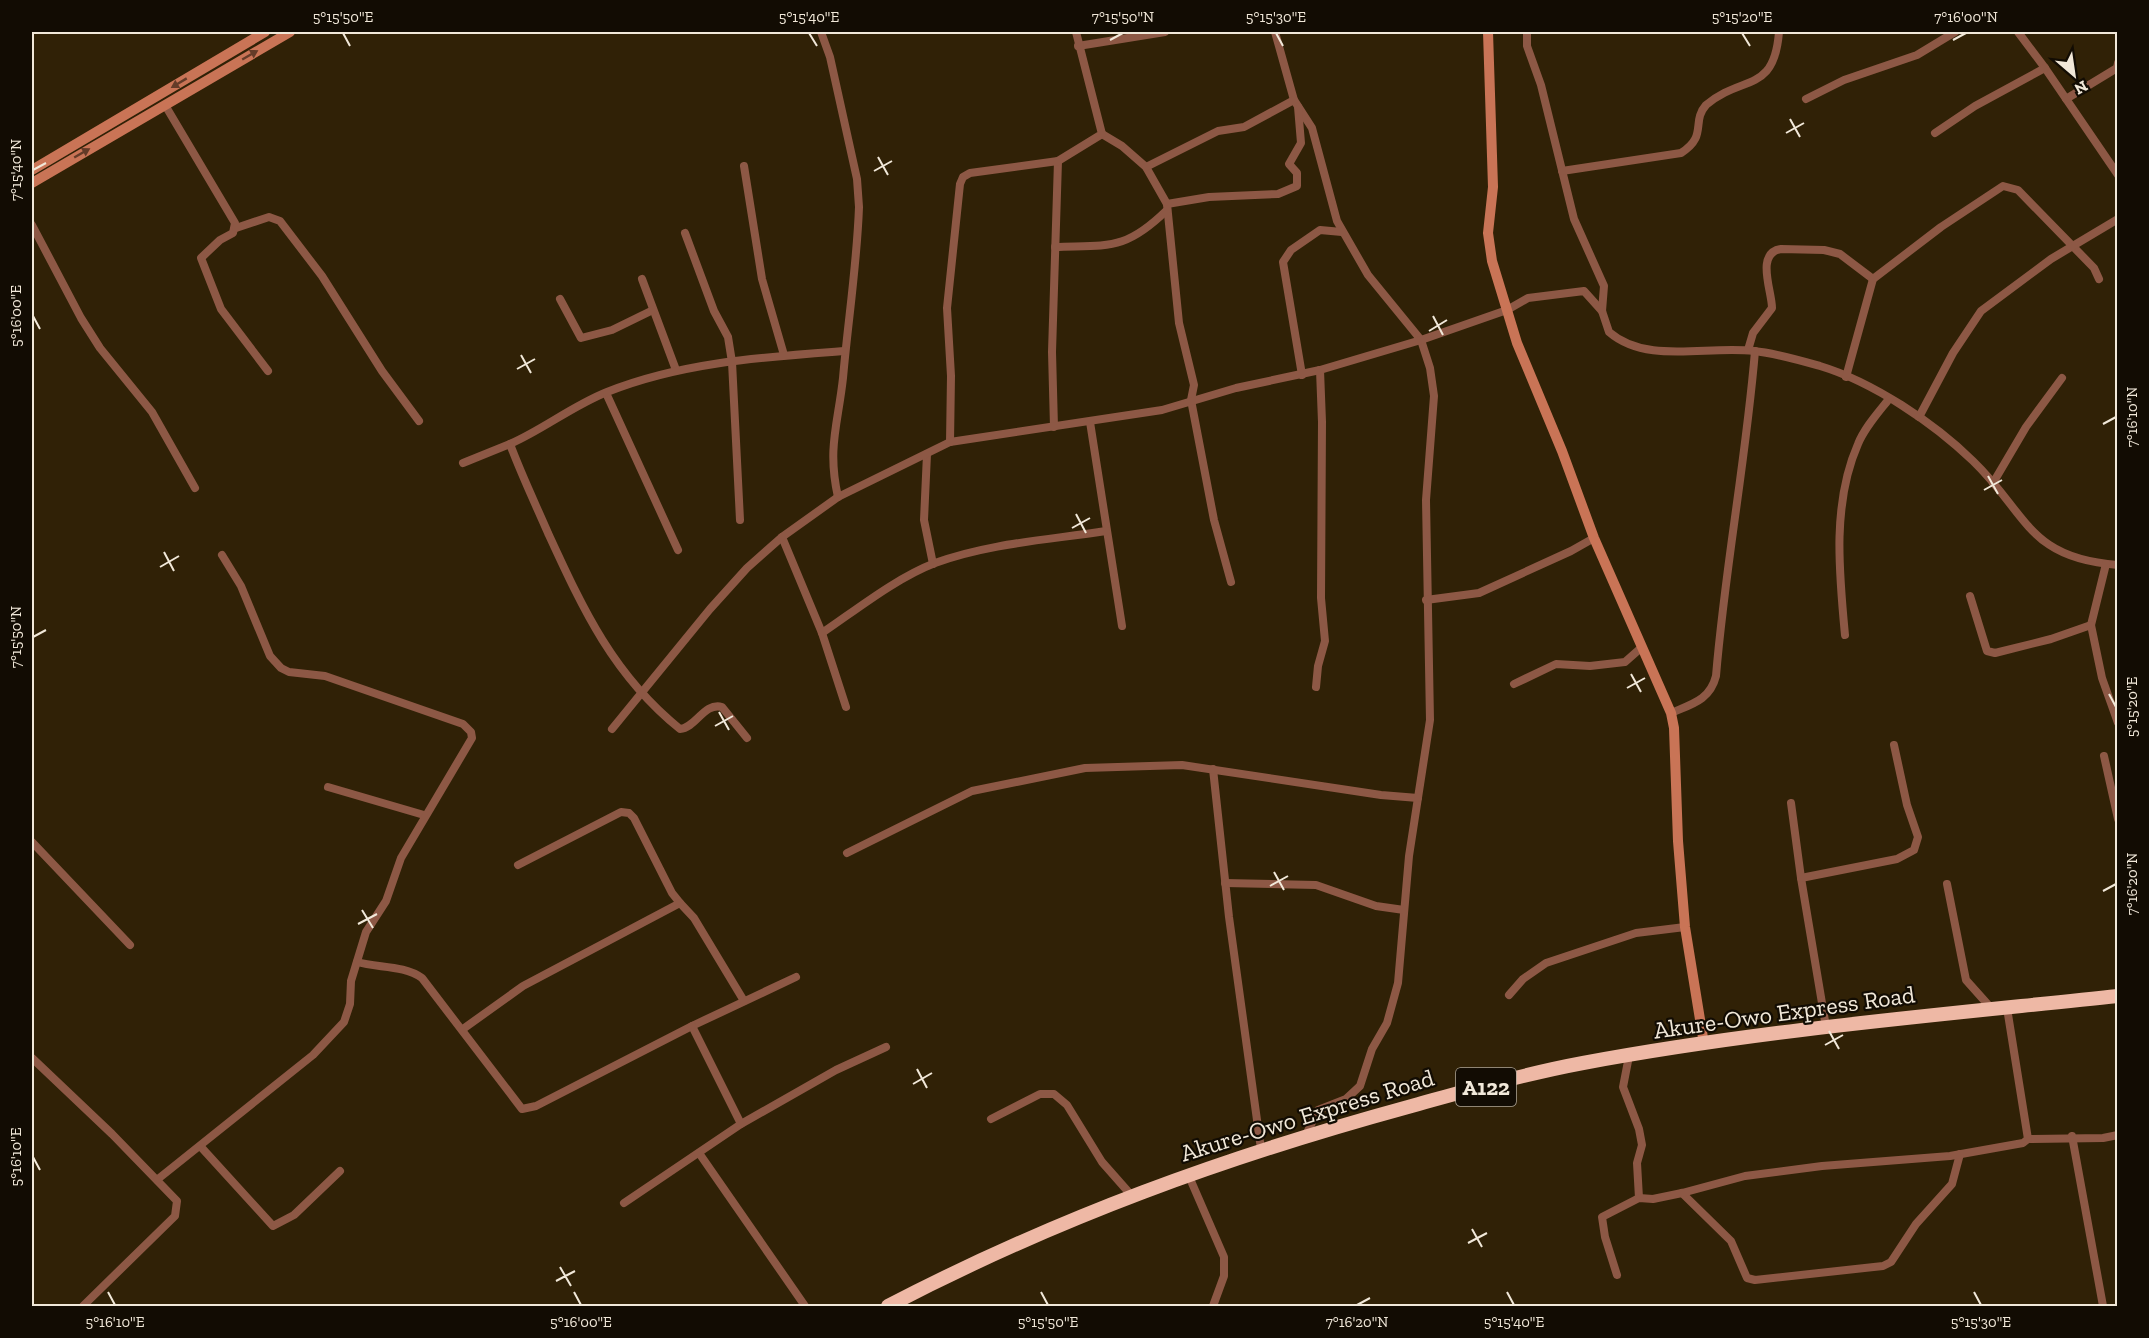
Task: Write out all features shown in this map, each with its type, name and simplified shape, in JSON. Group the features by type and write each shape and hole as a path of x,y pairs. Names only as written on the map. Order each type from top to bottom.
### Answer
{"highway":[{"name":"Akure-Owo Express Road","path":"888,1306 1062,1224 1188,1174 1306,1135 1569,1066 1826,1027 2000,1009 2117,1000"}],"street":[{"path":"32,170 265,32"},
{"path":"32,183 286,32"},
{"path":"821,32 830,57 857,180 858,233 833,434 832,469 838,496"},
{"path":"1076,32 1102,134 1122,146 1146,167 1167,207 1179,323 1194,384 1191,400 1214,519 1231,582"},
{"path":"1078,46 1165,32"},
{"path":"1054,246 1121,243 1138,235 1167,207 1209,197 1278,194 1297,186 1298,173 1289,164 1301,143 1296,103 1275,32"},
{"path":"1488,32 1493,187 1488,244 1517,343 1562,451 1594,538 1671,713 1674,728 1678,841 1685,927 1704,1044"},
{"path":"1527,32 1527,46 1541,85 1574,219 1604,286 1602,311"},
{"path":"1562,171 1681,153 1688,149 1699,134 1700,114 1706,105 1767,72 1774,62 1779,32"},
{"path":"1806,99 1844,80 1917,55 1956,32"},
{"path":"2018,32 2118,175"},
{"path":"2066,99 2117,68 2118,63"},
{"path":"1935,133 1975,106 2045,68"},
{"path":"1146,167 1218,131 1244,127 1296,103"},
{"path":"1296,103 1312,128 1342,232 1368,275 1421,340 1431,368 1434,396 1426,500 1426,600 1430,720 1404,910 1398,983 1387,1023 1372,1050 1360,1086 1346,1099 1318,1110 1306,1135"},
{"path":"165,105 236,228"},
{"path":"950,442 951,376 947,308 953,228 963,177 970,173 1058,161 1102,134"},
{"path":"1054,427 1052,352 1058,161"},
{"path":"744,166 762,279 784,356"},
{"path":"1846,377 1873,279 1941,227 2003,186 2018,190 2094,268 2099,279"},
{"path":"268,371 221,309 201,258 219,240 233,233 236,228 268,217 280,220 322,276 382,371 419,421"},
{"path":"1919,417 1953,353 1982,311 2051,259 2073,248 2118,219"},
{"path":"32,225 81,318 100,348 152,412 195,488"},
{"path":"1302,375 1283,262 1291,250 1310,235 1324,229 1342,232"},
{"path":"685,233 714,311 728,338 732,362 740,520"},
{"path":"1671,713 1705,698 1712,691 1716,676 1730,546 1750,409 1753,333 1772,308 1766,285 1768,256 1773,251 1781,249 1833,252 1849,260 1873,279"},
{"path":"642,279 676,370"},
{"path":"612,729 639,693 732,584 782,537 838,496 950,442 1162,410 1265,381 1302,375 1421,340 1507,310 1528,298 1579,290 1590,295 1602,311 1609,332 1633,347 1651,350 1752,350 1821,366 1846,377 1919,417 1973,461 2027,527 2046,545 2070,556 2118,565"},
{"path":"560,299 581,338 612,330 653,310"},
{"path":"463,463 528,436 568,410 606,393 676,370 784,356 845,351"},
{"path":"1317,687 1318,666 1325,641 1321,598 1320,370"},
{"path":"1993,483 2026,427 2062,378"},
{"path":"606,393 678,550"},
{"path":"1845,635 1840,576 1841,513 1858,442 1889,399"},
{"path":"1090,422 1122,626"},
{"path":"510,444 567,573 610,655 639,693 680,729 687,727 708,709 722,707 747,738"},
{"path":"927,454 924,519 933,564"},
{"path":"822,633 876,596 933,564 1006,544 1106,531"},
{"path":"782,537 822,633 846,706"},
{"path":"1426,600 1479,593 1572,551 1594,538"},
{"path":"158,1179 201,1147 333,1036 344,1022 350,1004 351,981 366,932 386,901 400,858 471,743 471,732 463,724 329,678 281,668 270,656 241,586 222,555"},
{"path":"2106,564 2091,625 2102,678 2118,723"},
{"path":"1970,596 1982,643 1987,651 1995,653 2042,642 2091,625"},
{"path":"1514,684 1556,664 1590,666 1625,662 1642,647"},
{"path":"1800,878 1897,859 1914,850 1918,837 1907,805 1894,745"},
{"path":"2104,756 2118,819"},
{"path":"847,853 972,791 1001,783 1085,768 1182,765 1381,795 1418,798"},
{"path":"1213,769 1225,883 1261,1149"},
{"path":"328,787 424,816"},
{"path":"1791,803 1800,878 1826,1027"},
{"path":"518,865 621,812 629,813 634,818 672,893 694,918 744,1001"},
{"path":"32,842 130,945"},
{"path":"1225,883 1316,885 1376,906 1404,910"},
{"path":"1947,884 1966,980 2000,1009 2028,1139"},
{"path":"463,1029 523,986 680,903"},
{"path":"1509,995 1523,979 1546,963 1636,933 1685,927"},
{"path":"357,962 374,967 415,972 428,984 463,1029 518,1106 527,1109 796,976"},
{"path":"692,1026 741,1124"},
{"path":"624,1203 741,1124 836,1070 886,1047"},
{"path":"1629,1056 1623,1088 1640,1129 1642,1145 1637,1162 1639,1198"},
{"path":"32,1058 175,1196 177,1208 175,1216 82,1306"},
{"path":"991,1119 1040,1094 1054,1094 1067,1105 1102,1162 1132,1196"},
{"path":"1617,1275 1605,1237 1602,1217 1639,1198 1653,1199 1682,1194 1745,1176 1822,1166 1960,1154 2002,1148 2023,1143 2028,1139 2072,1136 2103,1138 2118,1135"},
{"path":"2072,1136 2103,1306"},
{"path":"201,1147 273,1226 294,1215 340,1171"},
{"path":"699,1153 805,1306"},
{"path":"1682,1194 1731,1241 1747,1278 1755,1280 1883,1266 1891,1262 1916,1224 1952,1184 1960,1154"},
{"path":"1188,1174 1224,1257 1224,1276 1213,1306"}]}
